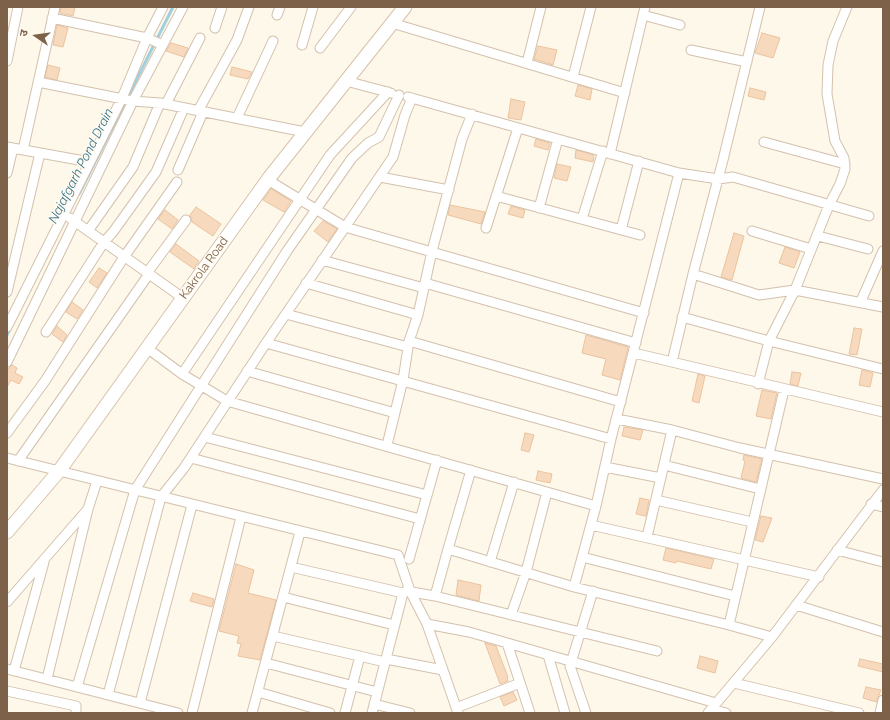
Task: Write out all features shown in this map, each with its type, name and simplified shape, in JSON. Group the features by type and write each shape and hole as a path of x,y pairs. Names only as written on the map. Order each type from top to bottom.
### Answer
{"street":[{"path":"7,61 18,7"},
{"path":"23,150 54,7"},
{"path":"8,324 69,217 90,162 127,100 155,42 163,7"},
{"path":"7,362 11,345 69,217 155,42 183,7"},
{"path":"215,28 222,7"},
{"path":"178,170 200,111 237,40 249,7"},
{"path":"302,45 314,7"},
{"path":"320,48 351,7"},
{"name":"Kakrola Road","path":"7,532 59,471 268,180 405,7"},
{"path":"527,63 541,7"},
{"path":"573,77 591,7"},
{"path":"672,362 760,7"},
{"path":"758,384 769,341 795,290 811,249 818,236 829,205 840,184 845,164 835,141 827,94 828,65 833,41 847,7"},
{"path":"582,219 625,93 644,11 680,25"},
{"path":"52,18 155,42"},
{"path":"392,24 625,93"},
{"path":"88,231 132,167 163,104 200,38"},
{"path":"237,118 273,41"},
{"path":"691,50 746,62"},
{"path":"346,81 472,114 679,173 718,179 733,177 869,216"},
{"path":"38,82 127,100 163,104 306,132"},
{"path":"182,374 330,155 388,92"},
{"path":"77,687 135,490 287,251 352,158 368,143 378,139 399,95"},
{"path":"108,695 161,497 191,458 227,401 306,283 394,157 405,115 412,98"},
{"path":"46,332 104,242 113,232 156,172 184,108"},
{"path":"387,446 403,380 409,344 418,315 432,251 462,139 472,114"},
{"path":"486,228 518,128"},
{"path":"539,208 558,139"},
{"path":"764,142 845,164"},
{"path":"7,173 10,148 90,162"},
{"path":"7,292 40,153"},
{"path":"621,230 639,162"},
{"path":"574,587 596,506 611,439 679,173"},
{"path":"380,177 449,190"},
{"path":"268,180 345,227 644,313"},
{"path":"7,433 45,381 124,257 177,182"},
{"path":"496,196 640,235"},
{"path":"69,217 183,298"},
{"path":"18,461 186,220"},
{"path":"752,231 811,249"},
{"path":"818,236 868,249"},
{"path":"861,301 883,251"},
{"path":"322,260 636,343"},
{"path":"693,274 759,295 795,290 861,301 883,307"},
{"path":"306,283 418,315"},
{"path":"286,314 409,344 621,402"},
{"path":"682,317 769,341 883,369"},
{"path":"266,343 611,439"},
{"path":"147,348 182,374 227,401 596,506"},
{"path":"634,353 758,384 883,412"},
{"path":"247,371 395,413"},
{"path":"729,625 767,454 784,390"},
{"path":"617,419 672,430 767,454 883,479"},
{"path":"647,537 672,430"},
{"path":"205,437 427,495"},
{"path":"7,458 300,532 398,555 406,592 427,624 457,711 520,683"},
{"path":"191,458 420,519"},
{"path":"409,558 437,460"},
{"path":"664,465 760,489"},
{"path":"605,467 661,478"},
{"path":"435,596 471,470"},
{"path":"46,679 88,509 97,481"},
{"path":"490,562 514,482"},
{"path":"712,708 772,637 796,604 819,577 837,550 883,490"},
{"path":"511,615 526,572 547,492"},
{"path":"656,500 752,522"},
{"path":"871,504 883,507"},
{"path":"140,703 192,505"},
{"path":"7,602 88,509"},
{"path":"192,713 241,517"},
{"path":"591,525 819,577"},
{"path":"252,713 300,532"},
{"path":"448,549 574,587 772,637"},
{"path":"837,550 883,562"},
{"path":"582,557 735,596"},
{"path":"45,558 11,670 178,713"},
{"path":"291,567 406,592 435,596 657,651"},
{"path":"586,713 571,668 593,591"},
{"path":"406,592 394,625 373,709 410,713"},
{"path":"283,597 394,625"},
{"path":"796,604 883,632"},
{"path":"427,624 469,632 572,661 726,713"},
{"path":"273,636 360,656 443,670"},
{"path":"507,643 530,713"},
{"path":"548,655 565,713"},
{"path":"345,713 360,656"},
{"path":"266,663 378,692"},
{"path":"734,683 859,713"},
{"path":"7,691 76,706 76,713"},
{"path":"258,692 330,713"},
{"path":"880,713 883,700"}],"building":[{"path":"61,7 75,7 73,16 60,13"},
{"path":"57,25 68,28 63,47 53,45"},
{"path":"762,33 780,38 773,58 755,53"},
{"path":"171,43 188,48 184,57 166,51"},
{"path":"538,46 557,50 553,65 534,59"},
{"path":"48,65 60,68 57,80 45,77"},
{"path":"232,67 252,72 248,79 230,75"},
{"path":"578,85 592,89 590,100 575,96"},
{"path":"750,88 766,92 764,100 748,96"},
{"path":"511,99 525,102 521,120 508,118"},
{"path":"536,139 550,143 548,150 534,146"},
{"path":"576,150 594,155 593,162 575,158"},
{"path":"557,164 571,167 567,181 554,178"},
{"path":"271,189 291,201 284,212 263,200"},
{"path":"450,205 485,212 481,224 448,215"},
{"path":"511,206 525,210 523,218 508,214"},
{"path":"196,207 221,224 213,236 192,222 190,215"},
{"path":"165,210 178,220 172,229 158,219"},
{"path":"323,221 337,229 328,242 314,231"},
{"path":"734,233 744,236 732,280 721,277"},
{"path":"176,244 199,261 194,269 170,252"},
{"path":"785,247 800,252 794,268 779,263"},
{"path":"99,268 107,273 97,288 89,282"},
{"path":"72,302 83,310 77,319 66,312"},
{"path":"57,326 67,335 63,342 52,334"},
{"path":"854,328 862,329 857,355 849,354"},
{"path":"586,335 628,347 620,380 602,375 606,359 582,353"},
{"path":"12,365 17,368 15,373 23,377 19,384 11,380 7,387 7,368 8,369"},
{"path":"862,370 873,373 870,387 859,385"},
{"path":"792,372 801,373 798,386 790,384"},
{"path":"698,374 705,376 699,403 692,401"},
{"path":"762,390 777,393 771,419 756,416"},
{"path":"624,427 643,430 640,440 622,436"},
{"path":"525,433 534,435 529,452 521,450"},
{"path":"744,455 762,459 756,482 741,478 745,461 743,460"},
{"path":"538,471 552,474 550,483 536,480"},
{"path":"640,498 649,500 646,516 636,514"},
{"path":"761,516 772,518 763,542 755,540"},
{"path":"666,548 714,559 711,569 677,561 676,563 663,560"},
{"path":"236,564 254,570 248,593 276,600 260,660 238,656 241,644 237,643 239,636 219,631"},
{"path":"458,580 481,585 479,601 456,595"},
{"path":"193,593 214,599 212,607 190,601"},
{"path":"485,643 496,646 508,677 508,681 500,684"},
{"path":"700,656 718,661 715,673 697,668"},
{"path":"860,659 883,664 883,672 858,666"},
{"path":"866,687 881,690 876,702 863,698"},
{"path":"513,692 517,700 504,706 500,697"}],"waterway":[{"name":"Najafgarh Pond Drain","path":"79,194 173,7"},
{"name":"Najafgarh Pond Drain","path":"7,335 11,327"}]}
